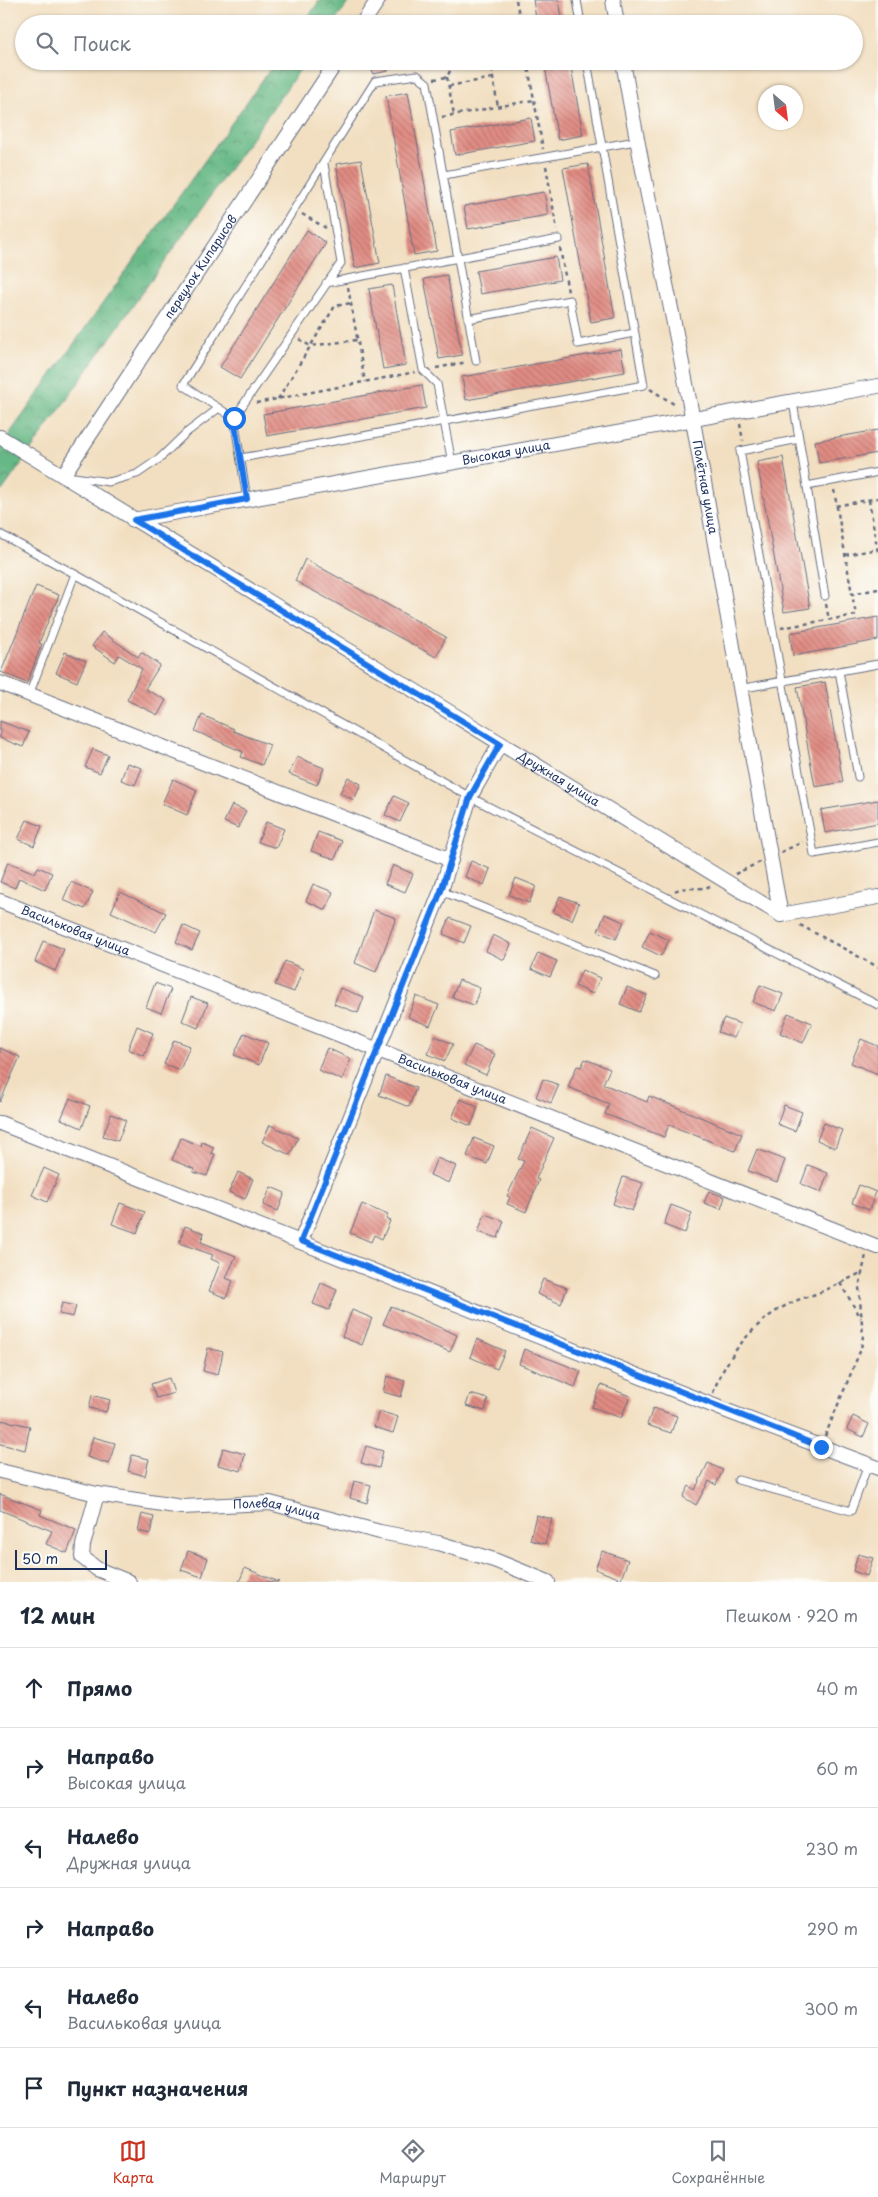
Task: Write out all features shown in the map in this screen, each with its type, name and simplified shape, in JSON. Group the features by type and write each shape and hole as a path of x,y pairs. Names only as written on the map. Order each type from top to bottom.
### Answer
{"street":[{"path":"368,15 378,0"},
{"path":"613,0 616,15"},
{"name":"переулок Кипарисов","path":"64,474 332,70"},
{"name":"Полётная улица","path":"624,70 636,141 693,420 739,689 781,915"},
{"name":"Высокая улица","path":"134,520 878,386"},
{"name":"Дружная улица","path":"0,437 64,474 134,520 781,915"},
{"path":"0,683 451,860"},
{"path":"301,1241 330,1174 376,1049 441,891 470,797 500,744"},
{"path":"781,915 878,897"},
{"name":"Васильковая улица","path":"0,901 872,1244"},
{"path":"0,1123 709,1404 873,1467"},
{"name":"Полевая улица","path":"0,1471 97,1494 182,1507 270,1503 380,1532 438,1543 494,1560 548,1582"},
{"path":"97,1494 83,1545 82,1556 102,1572 130,1582"}],"lane":[{"path":"577,0 580,15"},
{"path":"241,458 644,385 588,70"},
{"path":"234,418 183,385 375,81 417,75 425,80 430,91 476,361"},
{"path":"444,175 601,145 636,141"},
{"path":"247,499 234,418 341,262 324,164"},
{"path":"326,283 559,238"},
{"path":"404,268 424,371 436,384 452,463"},
{"path":"468,319 570,300 578,344 634,334"},
{"path":"793,402 825,596"},
{"path":"64,474 92,481 109,482 122,480 137,474 159,460 186,433 219,408"},
{"path":"799,439 740,451 814,854 878,842"},
{"path":"807,486 878,472"},
{"path":"0,534 75,574 470,797 878,1005"},
{"path":"29,695 75,574"},
{"path":"739,689 878,664"},
{"path":"839,671 858,777"},
{"path":"441,891 655,976"},
{"path":"738,1480 851,1511 873,1467"}],"path":[{"path":"516,0 518,15"},
{"path":"450,70 447,77 454,115"},
{"path":"492,70 498,107"},
{"path":"529,70 570,300"},
{"path":"425,80 447,77"},
{"path":"449,86 493,78"},
{"path":"434,118 534,100"},
{"path":"294,210 336,233"},
{"path":"346,279 365,382"},
{"path":"278,399 335,306 351,303"},
{"path":"291,334 310,346 357,340"},
{"path":"242,405 476,361"},
{"path":"773,630 856,615 832,481"},
{"path":"836,506 878,498"},
{"path":"845,555 878,550 868,500"},
{"path":"852,594 878,589"},
{"path":"825,596 829,620"},
{"path":"667,896 680,888 705,888 811,838"},
{"path":"781,915 878,967"},
{"path":"821,1447 861,1349 863,1336 859,1286 872,1244"},
{"path":"709,1404 718,1377 744,1340 771,1315 789,1304 863,1272"},
{"path":"840,1283 862,1319"}],"green space":[{"path":"320,0 350,0 339,15 309,15"},
{"path":"270,70 300,70 2,491 0,490 0,447"}],"building":[{"path":"533,0 559,0 562,15 536,15"},
{"path":"372,70 388,70 388,71 373,74"},
{"path":"546,70 572,70 583,135 558,140"},
{"path":"408,92 437,251 414,255 386,96"},
{"path":"531,118 535,141 455,155 451,132"},
{"path":"361,160 380,263 355,268 336,164"},
{"path":"588,164 615,318 591,322 563,168"},
{"path":"544,192 548,215 468,229 464,206"},
{"path":"307,230 326,243 240,379 220,367"},
{"path":"556,257 560,280 480,294 476,271"},
{"path":"447,275 462,355 439,359 424,279"},
{"path":"392,285 406,365 383,369 369,289"},
{"path":"621,349 625,372 466,400 462,377"},
{"path":"422,385 426,408 267,436 263,414"},
{"path":"878,430 878,453 819,463 815,441"},
{"path":"783,457 810,608 784,612 757,462"},
{"path":"305,559 446,637 436,657 295,581"},
{"path":"36,586 59,595 39,643 42,644 27,683 1,672"},
{"path":"878,617 878,640 793,656 790,633"},
{"path":"102,632 138,657 141,652 160,665 145,689 166,700 158,715 127,700 142,669 119,655 115,662 92,646"},
{"path":"65,652 86,661 77,682 56,673"},
{"path":"825,682 843,782 815,787 797,687"},
{"path":"202,715 234,729 233,731 270,745 262,765 241,757 243,752 195,731"},
{"path":"0,721 29,732 23,747 0,738"},
{"path":"93,749 108,755 100,773 85,767"},
{"path":"297,757 324,768 317,785 289,774"},
{"path":"127,763 142,768 135,785 121,780"},
{"path":"348,777 361,784 354,800 340,793"},
{"path":"173,779 197,790 187,815 162,804"},
{"path":"394,796 409,803 400,822 385,815"},
{"path":"878,800 878,823 825,833 821,810"},
{"path":"232,805 246,811 238,828 224,822"},
{"path":"27,820 42,826 34,846 18,839"},
{"path":"266,822 284,829 276,848 258,842"},
{"path":"318,832 342,841 335,859 311,851"},
{"path":"471,861 490,869 484,885 465,877"},
{"path":"8,862 35,873 38,867 52,873 45,890 19,878 15,888 0,882"},
{"path":"393,865 413,874 405,892 385,884"},
{"path":"516,878 536,886 529,903 509,895"},
{"path":"71,882 93,892 85,909 63,900"},
{"path":"313,884 333,892 326,910 306,901"},
{"path":"120,892 166,913 156,932 111,912"},
{"path":"560,896 579,903 572,920 553,912"},
{"path":"374,910 396,918 376,972 355,963"},
{"path":"605,914 624,922 616,939 598,931"},
{"path":"450,918 471,926 464,943 443,934"},
{"path":"183,925 200,933 192,950 176,942"},
{"path":"650,931 669,940 661,956 642,947"},
{"path":"493,935 511,944 504,960 486,951"},
{"path":"43,941 64,949 55,971 35,962"},
{"path":"538,953 557,961 550,977 531,969"},
{"path":"285,961 303,969 294,992 275,985"},
{"path":"582,970 600,978 593,994 575,986"},
{"path":"459,980 480,988 474,1005 452,997"},
{"path":"155,983 171,989 161,1013 146,1007"},
{"path":"760,985 783,994 776,1011 753,1002"},
{"path":"627,987 647,995 639,1012 620,1004"},
{"path":"340,988 364,997 358,1013 334,1004"},
{"path":"416,996 439,1005 430,1026 408,1017"},
{"path":"191,997 208,1003 198,1028 182,1021"},
{"path":"788,1013 812,1023 803,1043 780,1033"},
{"path":"724,1018 740,1024 734,1038 718,1032"},
{"path":"137,1026 153,1033 144,1056 128,1049"},
{"path":"244,1033 268,1043 259,1065 234,1055"},
{"path":"435,1036 453,1044 445,1061 427,1054"},
{"path":"861,1039 878,1046 878,1074 851,1063"},
{"path":"174,1040 190,1046 180,1070 164,1064"},
{"path":"474,1045 495,1054 486,1075 464,1065"},
{"path":"0,1048 20,1057 0,1102"},
{"path":"327,1048 351,1059 342,1080 318,1070"},
{"path":"585,1059 610,1069 603,1084 647,1102 649,1096 742,1134 735,1151 669,1125 664,1137 605,1114 609,1104 568,1087 577,1066 581,1067"},
{"path":"386,1076 416,1088 409,1107 379,1095"},
{"path":"543,1079 559,1085 551,1103 536,1097"},
{"path":"70,1098 90,1106 82,1128 61,1119"},
{"path":"460,1099 478,1107 471,1126 452,1118"},
{"path":"784,1105 802,1112 795,1131 777,1124"},
{"path":"111,1114 126,1120 118,1141 103,1136"},
{"path":"824,1123 842,1130 835,1148 817,1140"},
{"path":"270,1125 298,1138 290,1155 262,1142"},
{"path":"532,1128 554,1138 536,1179 539,1180 526,1212 507,1204 510,1197 507,1196 524,1161 518,1159"},
{"path":"181,1138 201,1146 202,1142 214,1147 211,1153 215,1154 207,1176 193,1172 194,1169 172,1160"},
{"path":"474,1138 494,1146 487,1164 467,1156"},
{"path":"757,1149 785,1160 777,1182 748,1171"},
{"path":"437,1158 456,1166 449,1183 430,1175"},
{"path":"808,1165 828,1173 821,1192 801,1184"},
{"path":"44,1168 59,1175 47,1202 32,1195"},
{"path":"238,1172 253,1179 245,1199 229,1192"},
{"path":"623,1177 643,1183 632,1211 613,1204"},
{"path":"859,1185 876,1192 869,1210 852,1203"},
{"path":"271,1187 285,1193 278,1211 263,1205"},
{"path":"709,1191 725,1197 721,1209 704,1203"},
{"path":"120,1203 145,1212 137,1233 112,1224"},
{"path":"362,1204 388,1215 386,1219 390,1221 382,1239 374,1235 371,1242 350,1233"},
{"path":"671,1205 692,1213 685,1233 664,1225"},
{"path":"485,1214 504,1221 498,1238 478,1232"},
{"path":"185,1226 204,1233 201,1242 236,1256 226,1278 233,1281 226,1298 209,1291 220,1263 211,1259 213,1255 179,1243"},
{"path":"543,1279 567,1288 561,1304 537,1294"},
{"path":"321,1283 337,1290 329,1310 313,1304"},
{"path":"62,1303 76,1306 73,1317 59,1314"},
{"path":"391,1306 457,1335 450,1352 383,1324"},
{"path":"352,1310 372,1318 362,1345 342,1337"},
{"path":"477,1339 505,1351 497,1369 470,1357"},
{"path":"208,1348 223,1352 218,1375 203,1371"},
{"path":"524,1349 581,1371 575,1387 519,1364"},
{"path":"387,1376 405,1381 401,1397 383,1392"},
{"path":"169,1378 174,1393 156,1398 151,1384"},
{"path":"601,1385 630,1396 621,1418 592,1407"},
{"path":"470,1394 488,1399 485,1411 466,1406"},
{"path":"92,1395 110,1400 106,1412 89,1408"},
{"path":"653,1408 677,1416 671,1433 647,1425"},
{"path":"379,1411 398,1417 393,1433 374,1427"},
{"path":"853,1416 869,1424 863,1437 847,1429"},
{"path":"1,1420 30,1426 25,1450 0,1444"},
{"path":"93,1437 115,1443 109,1464 87,1457"},
{"path":"366,1446 383,1451 379,1468 361,1463"},
{"path":"223,1448 245,1454 241,1471 218,1465"},
{"path":"132,1455 149,1459 145,1476 128,1471"},
{"path":"708,1463 723,1470 716,1485 709,1481 696,1505 683,1497 689,1486 695,1490"},
{"path":"354,1481 371,1485 367,1503 350,1498"},
{"path":"0,1494 42,1510 40,1515 76,1530 67,1553 46,1544 52,1531 0,1510"},
{"path":"142,1514 154,1517 150,1534 138,1531"},
{"path":"536,1515 552,1519 545,1544 530,1540"},
{"path":"188,1551 208,1558 202,1577 181,1570"},
{"path":"602,1551 628,1560 621,1579 595,1569"},
{"path":"858,1554 873,1558 867,1576 853,1571"},
{"path":"245,1568 279,1582 239,1582"}],"route":[{"path":"234,418 247,499 134,520 500,744 470,797 441,891 376,1049 330,1174 301,1241 821,1447"}]}
